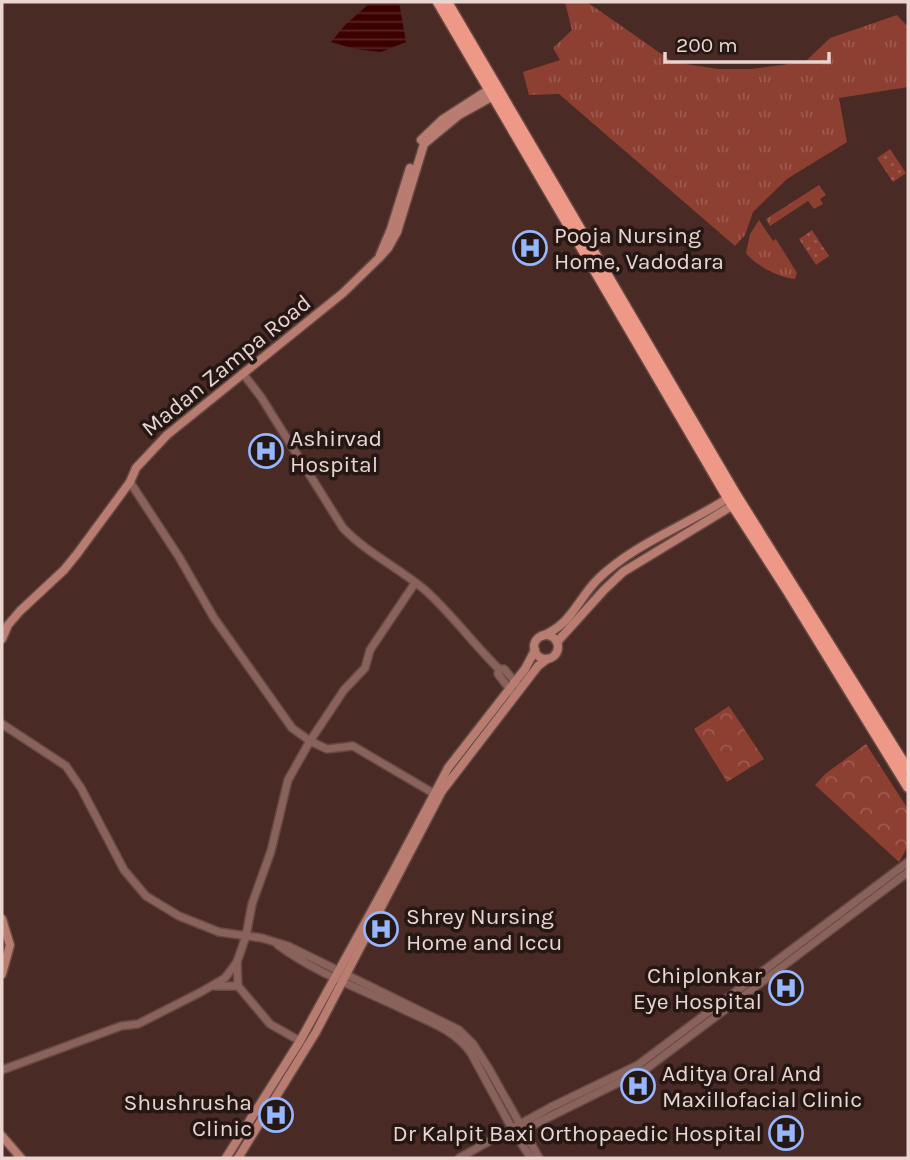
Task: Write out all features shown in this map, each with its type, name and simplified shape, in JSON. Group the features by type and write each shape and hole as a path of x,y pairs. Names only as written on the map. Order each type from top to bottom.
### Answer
{"highway":[{"path":"438,2 495,90"},
{"path":"447,2 495,90 786,588 908,787"},
{"path":"734,499 908,770"}],"main road":[{"name":"Madan Zampa Road","path":"2,639 8,625 20,611 64,570 77,554 130,482 141,462 167,435 343,293 388,248 397,232 403,202 424,144 495,90"},
{"path":"226,1158 310,1033 442,791 515,689 535,650 535,643 566,622 597,580 631,554 734,499"},
{"path":"341,977 448,768 515,689 538,666 556,653 557,642 623,572 734,499"},
{"path":"542,636 549,636 557,642"},
{"path":"535,650 541,658 547,659"},
{"path":"2,919 10,945 2,974"},
{"path":"238,1158 301,1045"},
{"path":"2,1136 21,1158"}],"street":[{"path":"244,375 261,397 343,528 358,544 415,583 433,599 499,669 498,674 515,689"},
{"path":"130,482 232,645 292,728 327,749 353,746 433,793"},
{"path":"2,1070 121,1026 138,1024 225,978 237,962 246,936 252,904 271,851 288,780 344,690 365,668 370,650 415,583"},
{"path":"2,724 66,766 81,788 124,870 146,896 179,916 219,932 262,938 275,943 286,951 459,1030 473,1044 489,1069 531,1158"},
{"path":"459,1158 638,1065 903,873 908,862"},
{"path":"237,962 238,986 270,1024 301,1045"},
{"path":"212,986 238,986"},
{"path":"517,1129 539,1158"}],"green space":[{"path":"565,2 587,2 673,62 718,69 751,69 805,62 830,38 897,15 908,27 908,87 839,98 847,142 787,179 753,212 745,235 735,246 559,94 529,95 523,72 560,60 553,48 572,30"},
{"path":"890,149 906,173 893,182 877,158"},
{"path":"819,185 826,195 820,199 823,204 814,209 808,201 770,226 766,219"},
{"path":"759,220 773,241 776,239 797,273 795,279 768,270 746,253 750,234"},
{"path":"812,230 829,256 816,265 799,239"},
{"path":"729,706 764,759 727,782 694,729"},
{"path":"866,744 908,809 908,846 899,862 815,785 825,774"}],"shaded area":[{"path":"371,2 399,2 406,42 381,52 355,49 331,42 345,25"}],"place":[{"name":"Pooja Nursing Home, Vadodara","path":"530,248"},
{"name":"Ashirvad Hospital","path":"266,451"},
{"name":"Shrey Nursing Home and Iccu","path":"381,929"},
{"name":"Chiplonkar Eye Hospital","path":"786,988"},
{"name":"Aditya Oral And Maxillofacial Clinic","path":"638,1086"},
{"name":"Shushrusha Clinic","path":"276,1115"},
{"name":"Dr Kalpit Baxi Orthopaedic Hospital","path":"786,1133"}]}
